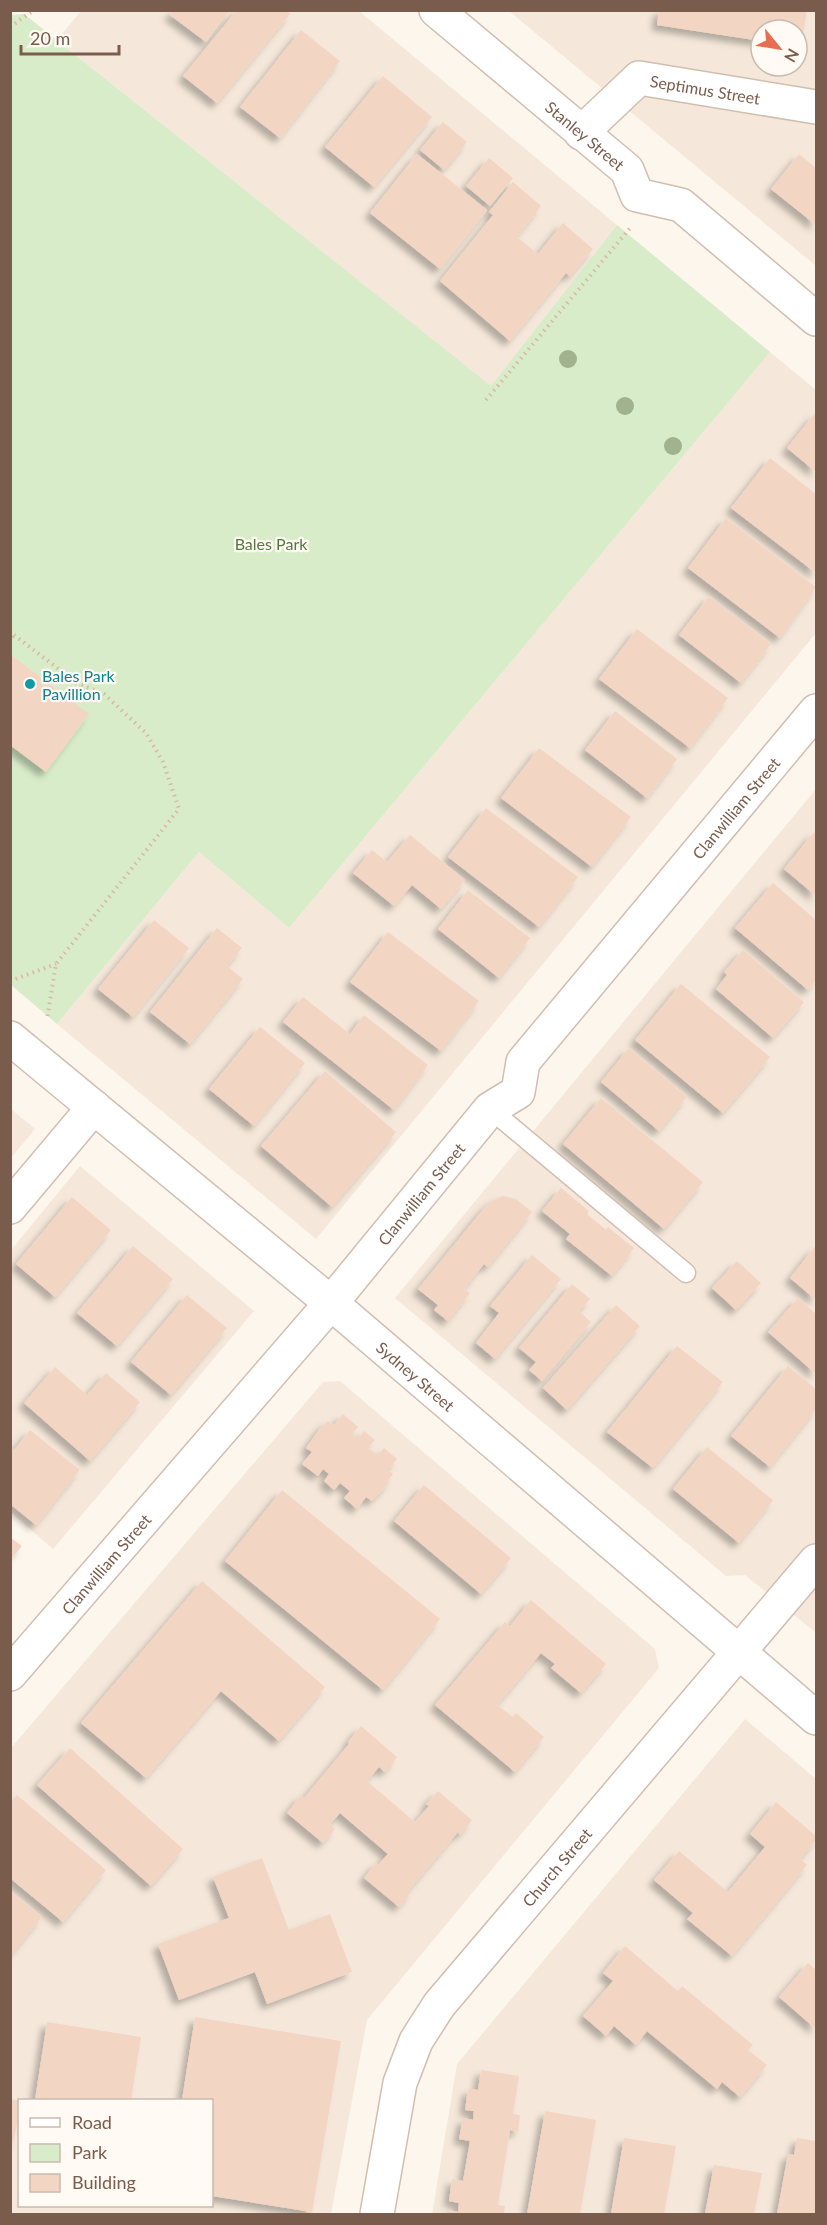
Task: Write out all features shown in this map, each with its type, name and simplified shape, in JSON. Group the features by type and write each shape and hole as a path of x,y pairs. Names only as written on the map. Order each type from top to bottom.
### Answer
{"street":[{"name":"Stanley Street","path":"435,10 627,170 637,195 681,205 816,319"},
{"name":"Septimus Street","path":"581,133 639,78 816,107"},
{"name":"Clanwilliam Street","path":"10,1674 331,1303 490,1108 518,1092 523,1062 816,711"},
{"name":"Sydney Street","path":"10,1038 331,1303 816,1718"},
{"path":"10,1207 94,1107"},
{"name":"Church Street","path":"377,2214 400,2083 416,2041 439,2005 816,1561"}],"lane":[{"path":"490,1108 686,1273"}],"path":[{"path":"10,27 34,10"},
{"path":"486,400 654,198"},
{"path":"12,636 76,683 104,694 146,733 163,762 179,810 56,964 47,1019"},
{"path":"10,981 56,964"}],"shaded area":[{"path":"81,11 359,11 617,225 491,387 57,40"},
{"path":"509,11 816,11 816,266"},
{"path":"770,352 816,390 816,633 316,1239 57,1024 199,852 289,928"},
{"path":"816,789 816,1643 815,1632 745,1575 726,1576 395,1298"},
{"path":"11,1109 35,1129 11,1158"},
{"path":"80,1166 254,1311 53,1549 11,1512 11,1250"},
{"path":"340,1381 655,1649 659,1668 367,2020 331,2214 11,2213 11,1748 323,1382"},
{"path":"745,1719 816,1779 816,2214 432,2214 457,2064"}],"green space":[{"name":"Bales Park","path":"24,14 491,386 617,225 770,352 289,928 199,852 57,1024 11,985 11,15"}],"building":[{"path":"173,10 230,10 206,42 170,15"},
{"path":"237,10 286,10 290,14 217,103 183,76"},
{"path":"659,10 807,10 806,18 749,18 749,39 657,25"},
{"path":"301,30 340,61 280,138 240,107"},
{"path":"383,76 432,117 374,187 325,147"},
{"path":"443,122 467,142 444,170 420,150"},
{"path":"417,154 487,210 440,269 370,213"},
{"path":"799,154 816,168 816,225 771,189"},
{"path":"489,158 513,178 490,206 466,186"},
{"path":"513,182 541,206 517,237 538,254 563,223 593,249 570,276 566,273 510,341 440,281 493,215 489,212"},
{"path":"816,412 816,472 787,448"},
{"path":"770,458 816,494 816,573 731,508"},
{"path":"726,518 816,587 780,638 688,568"},
{"path":"709,596 771,644 741,683 679,635"},
{"path":"637,629 728,698 690,748 599,679"},
{"name":"Bales Park Pavillion","path":"10,654 89,714 46,772 10,745"},
{"path":"615,711 677,759 647,798 585,750"},
{"path":"539,748 631,817 592,867 501,798"},
{"path":"486,808 578,877 539,927 448,857"},
{"path":"814,832 816,834 816,896 784,869"},
{"path":"410,835 465,880 441,909 412,885 394,906 353,873 372,850 387,862"},
{"path":"773,883 816,920 816,980 808,990 735,928"},
{"path":"468,890 530,938 499,978 438,929"},
{"path":"154,920 189,948 133,1017 98,989"},
{"path":"217,928 242,948 227,966 243,979 190,1044 150,1012"},
{"path":"388,932 479,1001 441,1051 350,982"},
{"path":"743,950 804,1002 773,1038 716,989 727,975 724,972"},
{"path":"681,984 770,1057 723,1113 635,1040"},
{"path":"303,997 350,1034 364,1015 428,1065 394,1110 283,1022"},
{"path":"260,1027 305,1063 254,1126 209,1089"},
{"path":"629,1048 687,1097 659,1131 601,1082"},
{"path":"325,1071 396,1132 332,1207 261,1146"},
{"path":"601,1098 703,1182 664,1229 563,1144"},
{"path":"561,1188 589,1211 587,1214 606,1230 608,1227 634,1248 612,1276 566,1239 570,1234 542,1211"},
{"path":"503,1196 516,1199 532,1212 488,1267 484,1264 464,1289 470,1293 448,1321 434,1310 438,1305 418,1289 485,1207"},
{"path":"72,1197 111,1230 55,1297 16,1264"},
{"path":"816,1245 816,1300 790,1278"},
{"path":"133,1246 173,1279 117,1346 77,1313"},
{"path":"532,1255 561,1279 495,1359 476,1343 499,1313 490,1306"},
{"path":"737,1261 761,1283 736,1310 712,1288"},
{"path":"572,1284 590,1299 579,1311 591,1322 542,1381 529,1370 536,1362 519,1348"},
{"path":"187,1295 227,1328 171,1395 131,1362"},
{"path":"798,1298 816,1314 816,1374 768,1332"},
{"path":"616,1305 640,1326 567,1410 543,1388"},
{"path":"677,1346 723,1382 653,1468 607,1432"},
{"path":"788,1366 816,1389 816,1409 770,1467 731,1436"},
{"path":"55,1367 87,1395 106,1373 140,1402 90,1461 24,1403"},
{"path":"343,1414 358,1427 352,1434 358,1439 364,1431 375,1440 368,1448 378,1455 384,1448 397,1459 388,1470 393,1474 387,1481 389,1483 372,1501 366,1497 357,1509 344,1498 350,1491 340,1483 334,1490 324,1481 329,1474 323,1469 318,1476 302,1464 312,1452 306,1448 321,1427 328,1421 334,1425"},
{"path":"30,1430 80,1470 36,1525 10,1504 10,1447 14,1450"},
{"path":"707,1447 773,1500 739,1543 673,1489"},
{"path":"424,1485 511,1558 481,1594 394,1521"},
{"path":"282,1490 440,1619 383,1690 225,1561"},
{"path":"10,1537 22,1546 10,1560"},
{"path":"202,1581 325,1687 279,1741 221,1691 146,1778 81,1723"},
{"path":"531,1600 606,1664 581,1693 551,1668 555,1664 541,1653 497,1705 513,1717 516,1713 544,1737 515,1772 435,1705 505,1622 510,1626"},
{"path":"361,1726 397,1757 385,1772 379,1767 367,1781 415,1822 429,1806 426,1804 438,1791 472,1820 460,1835 458,1832 409,1890 411,1892 399,1907 364,1878 376,1863 378,1865 388,1854 340,1813 330,1824 335,1829 323,1843 287,1813 301,1795 304,1798"},
{"path":"70,1748 183,1849 151,1886 37,1785"},
{"path":"17,1795 106,1870 63,1922 10,1878 10,1803"},
{"path":"776,1802 816,1836 816,1840 800,1859 807,1865 732,1956 687,1919 693,1913 654,1880 679,1851 728,1892 765,1847 750,1834"},
{"path":"262,1858 289,1930 330,1914 352,1972 267,2004 255,1972 179,2000 158,1944 229,1918 213,1877"},
{"path":"10,1891 42,1917 10,1956"},
{"path":"625,1946 678,1991 682,1986 753,2045 748,2050 767,2065 740,2097 722,2082 717,2089 647,2031 636,2045 614,2026 606,2036 583,2016 613,1981 603,1973"},
{"path":"808,1963 816,1970 816,2029 779,1997"},
{"path":"195,2017 341,2041 312,2212 213,2196 213,2099 182,2099"},
{"path":"47,2022 141,2037 131,2099 35,2099"},
{"path":"481,2070 519,2076 513,2114 520,2115 518,2132 510,2130 498,2205 505,2206 504,2214 447,2214 447,2210 458,2212 459,2203 449,2201 452,2179 463,2181 470,2141 459,2139 463,2118 473,2120 474,2111 465,2110 468,2089 478,2090"},
{"path":"10,2099 18,2101 18,2121 11,2149"},
{"path":"545,2111 596,2120 580,2214 527,2214"},
{"path":"624,2138 676,2146 664,2214 611,2214"},
{"path":"797,2138 816,2141 816,2214 777,2214 788,2154 794,2155"},
{"path":"714,2165 762,2173 754,2214 705,2214"}],"place":[{"name":"Bales Park Pavillion","path":"30,684"}]}
